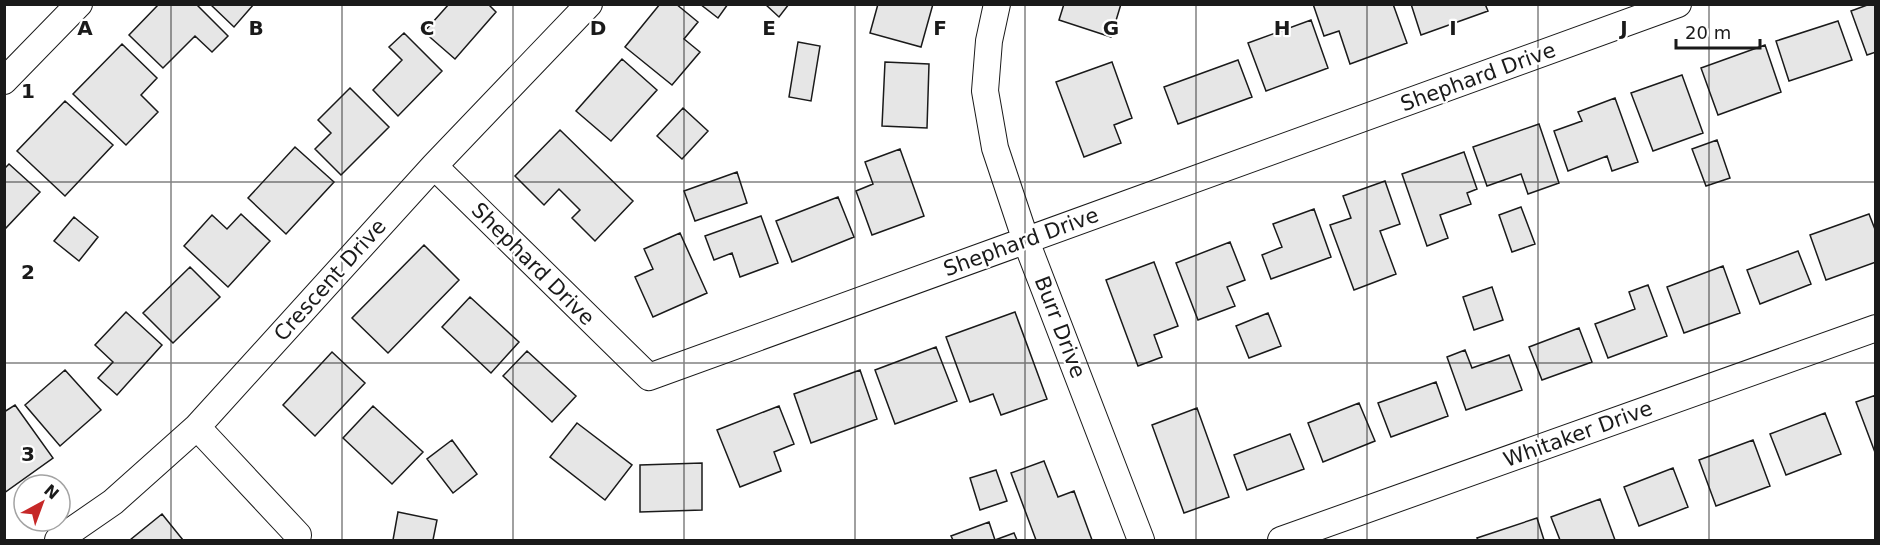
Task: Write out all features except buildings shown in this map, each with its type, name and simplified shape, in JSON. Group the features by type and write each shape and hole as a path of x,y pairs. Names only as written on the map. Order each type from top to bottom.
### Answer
{"street":[{"path":"4,81 79,4"},
{"name":"Crescent Drive","path":"58,540 113,502 197,427 434,166 589,4"},
{"name":"Burr Drive","path":"997,4 989,41 986,91 996,148 1026,240 1141,540"},
{"name":"Shephard Drive","path":"434,166 649,377 1678,4"},
{"name":"Whitaker Drive","path":"1281,540 1875,328"},
{"path":"197,427 298,535"}]}
